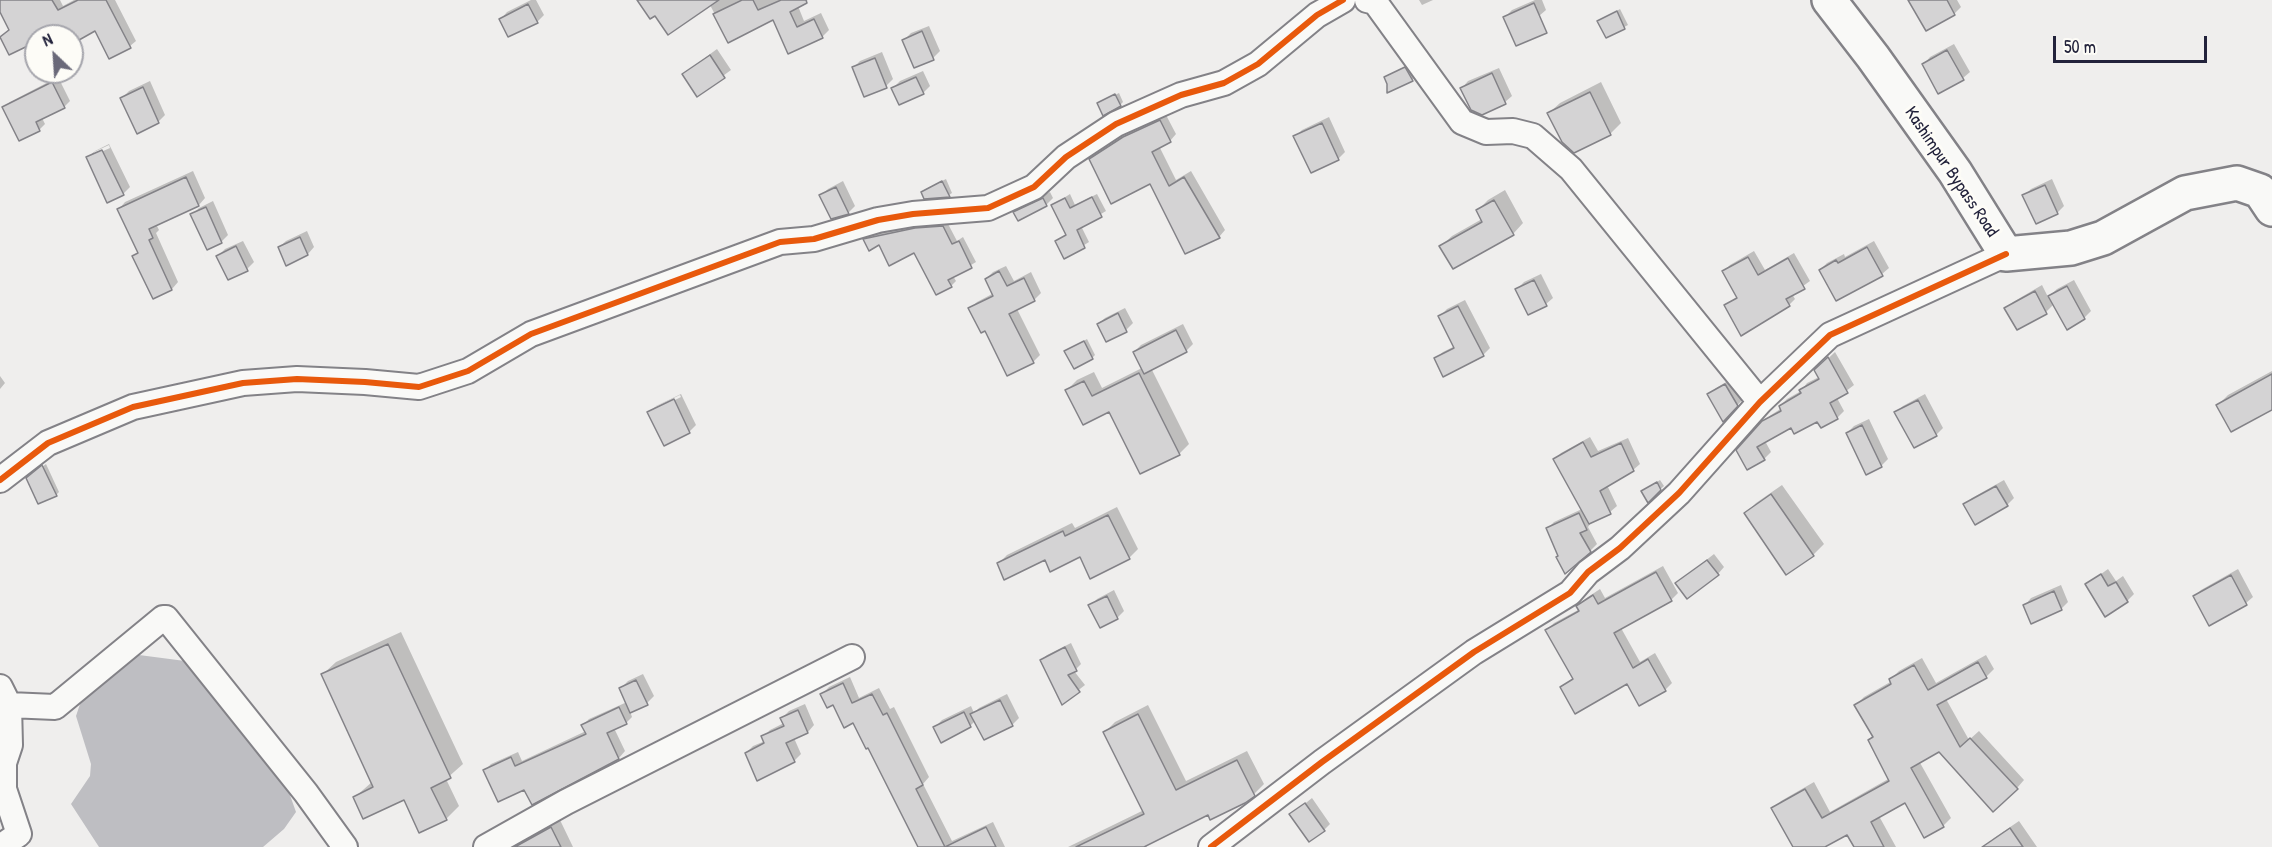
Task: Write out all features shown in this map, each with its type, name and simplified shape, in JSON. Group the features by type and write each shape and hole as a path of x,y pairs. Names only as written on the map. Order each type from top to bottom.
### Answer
{"main road":[{"name":"Kashimpur Bypass Road","path":"1828,0 1873,57 1955,172 2006,254 2071,248 2103,238 2185,193 2237,183 2260,191 2272,209"}],"street":[{"path":"0,480 48,443 133,407 243,383 297,380 365,382 418,387 468,371 531,334 780,242 814,239 878,220 913,214 988,208 1034,187 1066,157 1116,124 1181,95 1224,83 1258,64 1317,15 1343,0"},
{"path":"1367,0 1375,2 1462,122 1486,132 1513,131 1533,136 1571,169 1760,402"},
{"path":"1211,847 1322,762 1474,652 1570,593 1588,572 1620,548 1679,493 1760,402 1830,335 2006,254"},
{"path":"0,847 19,834 4,789 4,763 10,745 4,696 55,707 163,618 166,618 306,793 345,847"},
{"path":"486,847 566,802 852,657"}],"shaded area":[{"path":"139,655 185,661 286,784 296,812 284,829 263,847 99,847 71,804 90,776 91,764 76,716 83,695 131,658"}],"building":[{"path":"0,0 52,0 58,10 78,0 106,0 131,48 109,59 95,31 84,37 84,24 24,24 24,48 9,55 0,37 9,30 0,12"},
{"path":"637,0 719,0 668,35 655,16 650,19"},
{"path":"742,0 753,0 758,10 781,0 806,0 807,3 790,12 797,27 814,19 823,38 788,54 773,20 728,43 713,14"},
{"path":"1908,0 1947,0 1955,15 1926,31"},
{"path":"1534,3 1547,33 1516,46 1503,17"},
{"path":"528,4 538,23 508,37 499,19"},
{"path":"1617,11 1625,29 1606,38 1597,21"},
{"path":"922,31 934,60 914,68 902,40"},
{"path":"1947,50 1964,80 1938,94 1922,64"},
{"path":"710,55 725,78 697,97 682,74"},
{"path":"875,58 887,88 864,97 852,67"},
{"path":"1405,67 1413,81 1387,93 1384,77"},
{"path":"1492,73 1506,104 1482,115 1471,110 1460,88"},
{"path":"916,77 924,94 899,105 891,88"},
{"path":"48,84 53,84 65,108 36,122 40,131 19,141 2,107"},
{"path":"143,87 159,123 137,134 120,98"},
{"path":"1590,92 1611,135 1574,153 1562,142 1547,113"},
{"path":"1115,94 1121,106 1103,116 1097,103"},
{"path":"1160,120 1171,142 1152,152 1169,186 1184,177 1220,238 1185,254 1150,184 1111,204 1089,159 1123,137"},
{"path":"1322,123 1339,160 1311,173 1293,136"},
{"path":"102,150 124,195 107,203 86,157"},
{"path":"186,177 199,206 149,229 153,238 149,240 172,290 153,299 132,256 138,253 117,209"},
{"path":"942,181 950,197 924,199 921,192"},
{"path":"2045,185 2058,214 2036,224 2022,195"},
{"path":"836,187 849,214 831,219 819,195"},
{"path":"1092,197 1102,217 1077,230 1085,248 1064,259 1055,241 1066,235 1051,205 1065,198 1070,208"},
{"path":"1043,198 1047,206 1018,221 1013,212"},
{"path":"1494,200 1514,235 1453,269 1439,246 1482,222 1476,210"},
{"path":"206,207 222,243 207,250 190,214"},
{"path":"943,226 952,244 959,241 972,268 948,280 952,287 936,295 914,253 889,266 879,245 869,251 863,239 915,228"},
{"path":"300,237 308,255 286,266 278,247"},
{"path":"236,246 248,271 228,280 216,256"},
{"path":"1867,247 1883,276 1836,301 1819,270 1836,260 1838,263"},
{"path":"1748,257 1758,275 1788,258 1805,289 1786,299 1790,306 1741,336 1724,305 1737,298 1722,271"},
{"path":"999,271 1007,286 1024,278 1035,301 1009,314 1034,363 1007,376 985,331 981,333 968,308 993,296 985,279"},
{"path":"1534,280 1547,306 1528,315 1515,289"},
{"path":"2067,286 2085,319 2067,330 2048,296"},
{"path":"2035,291 2047,314 2017,330 2004,308"},
{"path":"1458,306 1484,356 1443,377 1434,358 1454,348 1438,316"},
{"path":"1118,313 1127,332 1106,342 1097,324"},
{"path":"1176,330 1187,352 1144,374 1133,352"},
{"path":"1084,341 1093,359 1074,369 1064,351"},
{"path":"1828,357 1848,393 1830,403 1838,419 1821,428 1817,422 1794,434 1791,428 1757,447 1765,460 1747,470 1736,450 1762,421 1781,411 1779,406 1801,393 1799,390 1819,379 1814,370"},
{"path":"1139,373 1180,455 1140,474 1109,412 1083,425 1065,390 1084,381 1092,396"},
{"path":"2272,374 2272,410 2231,432 2216,405"},
{"path":"1725,384 1738,406 1723,422 1707,394"},
{"path":"674,399 690,433 664,446 647,412"},
{"path":"1918,400 1937,436 1914,448 1894,412"},
{"path":"1862,425 1882,467 1866,475 1846,433"},
{"path":"1583,442 1591,457 1621,443 1634,471 1600,491 1611,514 1589,524 1553,459"},
{"path":"42,465 57,496 38,504 26,478"},
{"path":"1657,482 1661,490 1648,503 1641,491"},
{"path":"1996,486 2008,506 1975,525 1963,504"},
{"path":"1771,494 1814,556 1786,575 1744,513"},
{"path":"1579,513 1587,530 1580,533 1591,552 1565,574 1556,557 1558,556 1546,528"},
{"path":"1108,515 1130,559 1090,579 1080,557 1050,572 1045,560 1004,580 997,563 1063,531 1065,536"},
{"path":"1707,560 1719,575 1687,599 1675,583"},
{"path":"1656,572 1672,601 1614,633 1633,668 1648,659 1666,691 1639,706 1627,684 1575,714 1560,687 1573,679 1545,630 1579,611 1576,606 1593,595 1598,604"},
{"path":"2101,574 2108,586 2116,582 2128,602 2105,617 2085,584"},
{"path":"2231,575 2247,605 2209,626 2193,596"},
{"path":"2054,591 2062,610 2031,624 2023,605"},
{"path":"1107,596 1118,619 1100,628 1088,605"},
{"path":"388,644 451,778 431,788 447,820 419,833 404,800 363,819 353,797 373,787 321,674"},
{"path":"1065,647 1077,671 1068,675 1080,692 1062,705 1040,660"},
{"path":"1978,662 1987,678 1937,705 1960,747 1970,738 2018,789 1993,812 1939,752 1911,768 1944,827 1924,838 1905,803 1871,822 1884,847 1854,847 1847,835 1825,847 1793,847 1771,808 1805,789 1822,818 1889,781 1868,740 1873,737 1854,705 1891,684 1889,679 1914,665 1928,690"},
{"path":"636,680 648,705 630,713 619,688"},
{"path":"843,683 852,703 872,694 883,715 887,713 923,785 916,789 945,847 918,847 853,723 844,728 833,705 827,708 820,694"},
{"path":"1000,700 1013,726 984,740 970,714"},
{"path":"619,707 627,724 607,733 619,759 532,805 524,790 498,802 483,770 511,757 515,766 586,734 581,725"},
{"path":"798,710 808,733 786,743 795,762 757,781 745,753 764,743 761,736 784,726 780,718"},
{"path":"964,712 971,727 941,743 933,727"},
{"path":"1138,714 1176,790 1237,760 1255,796 1210,820 1208,815 1144,847 1076,847 1144,814 1103,732"},
{"path":"1305,803 1325,831 1309,842 1289,814"},
{"path":"551,827 561,847 515,847"},
{"path":"986,827 996,847 945,847"},
{"path":"2010,828 2023,847 1982,847"}],"cycle path":[{"path":"0,480 48,443 133,407 243,383 297,379 419,387 468,371 531,334 780,242 814,239 878,220 913,214 988,208 1034,187 1066,157 1116,124 1181,95 1224,83 1258,64 1317,15 1343,0"},
{"path":"1211,847 1322,762 1474,652 1570,593 1588,572 1620,548 1679,493 1760,402 1830,335 2006,254"}]}
